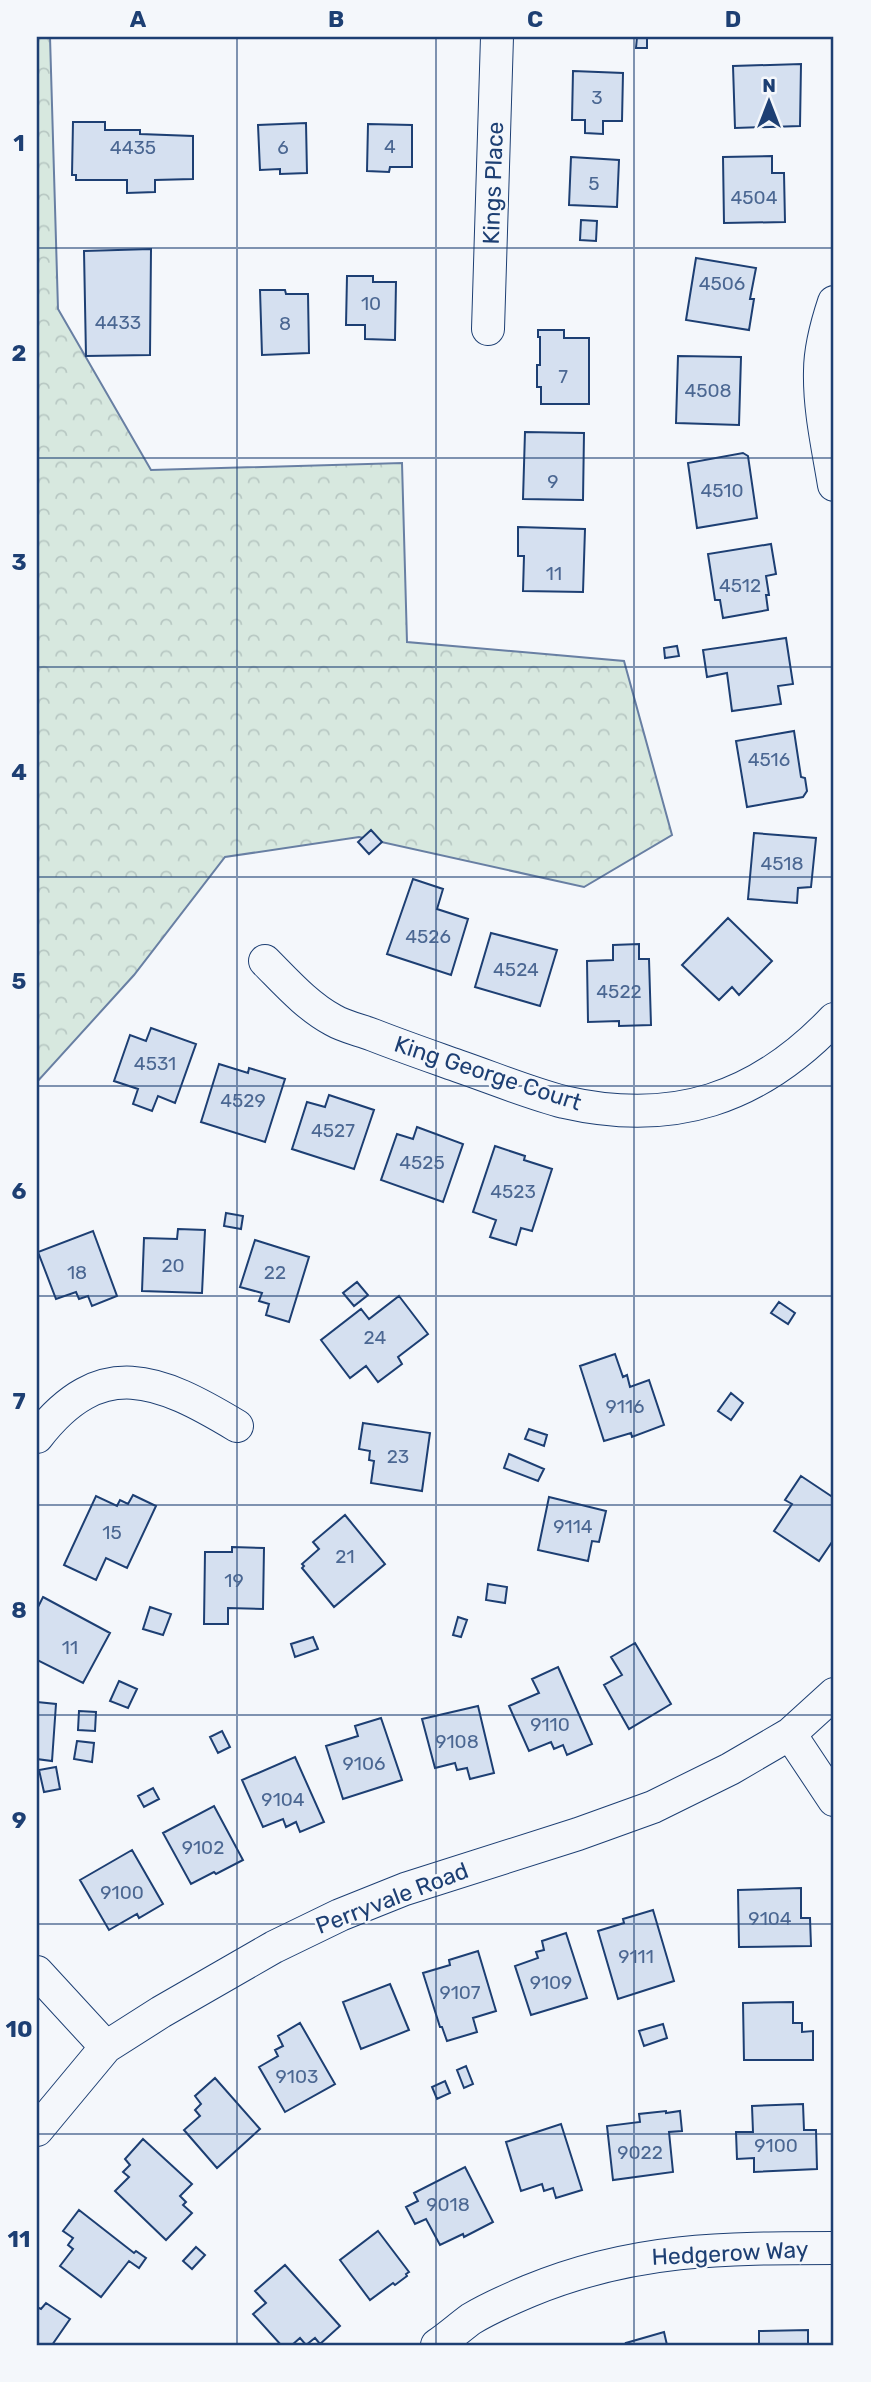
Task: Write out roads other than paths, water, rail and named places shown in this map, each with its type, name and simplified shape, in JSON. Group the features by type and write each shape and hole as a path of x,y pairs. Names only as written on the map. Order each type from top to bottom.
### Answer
{"street":[{"name":"Kings Place","path":"488,329 498,37"},
{"path":"834,302 827,323 820,371 834,485"},
{"name":"King George Court","path":"265,961 301,997 333,1020 564,1102 622,1111 669,1110 715,1100 767,1076 814,1040 834,1019"},
{"path":"37,1437 64,1406 85,1391 126,1382 153,1384 209,1409 237,1426"},
{"name":"Perryvale Road","path":"37,2130 106,2047 274,1947 340,1915 405,1889 653,1807 730,1769 790,1734 834,1694"},
{"path":"790,1734 834,1800"},
{"path":"37,1972 106,2047"},
{"name":"Hedgerow Way","path":"437,2345 472,2319 512,2298 595,2267 670,2253 749,2248 834,2248"}]}
